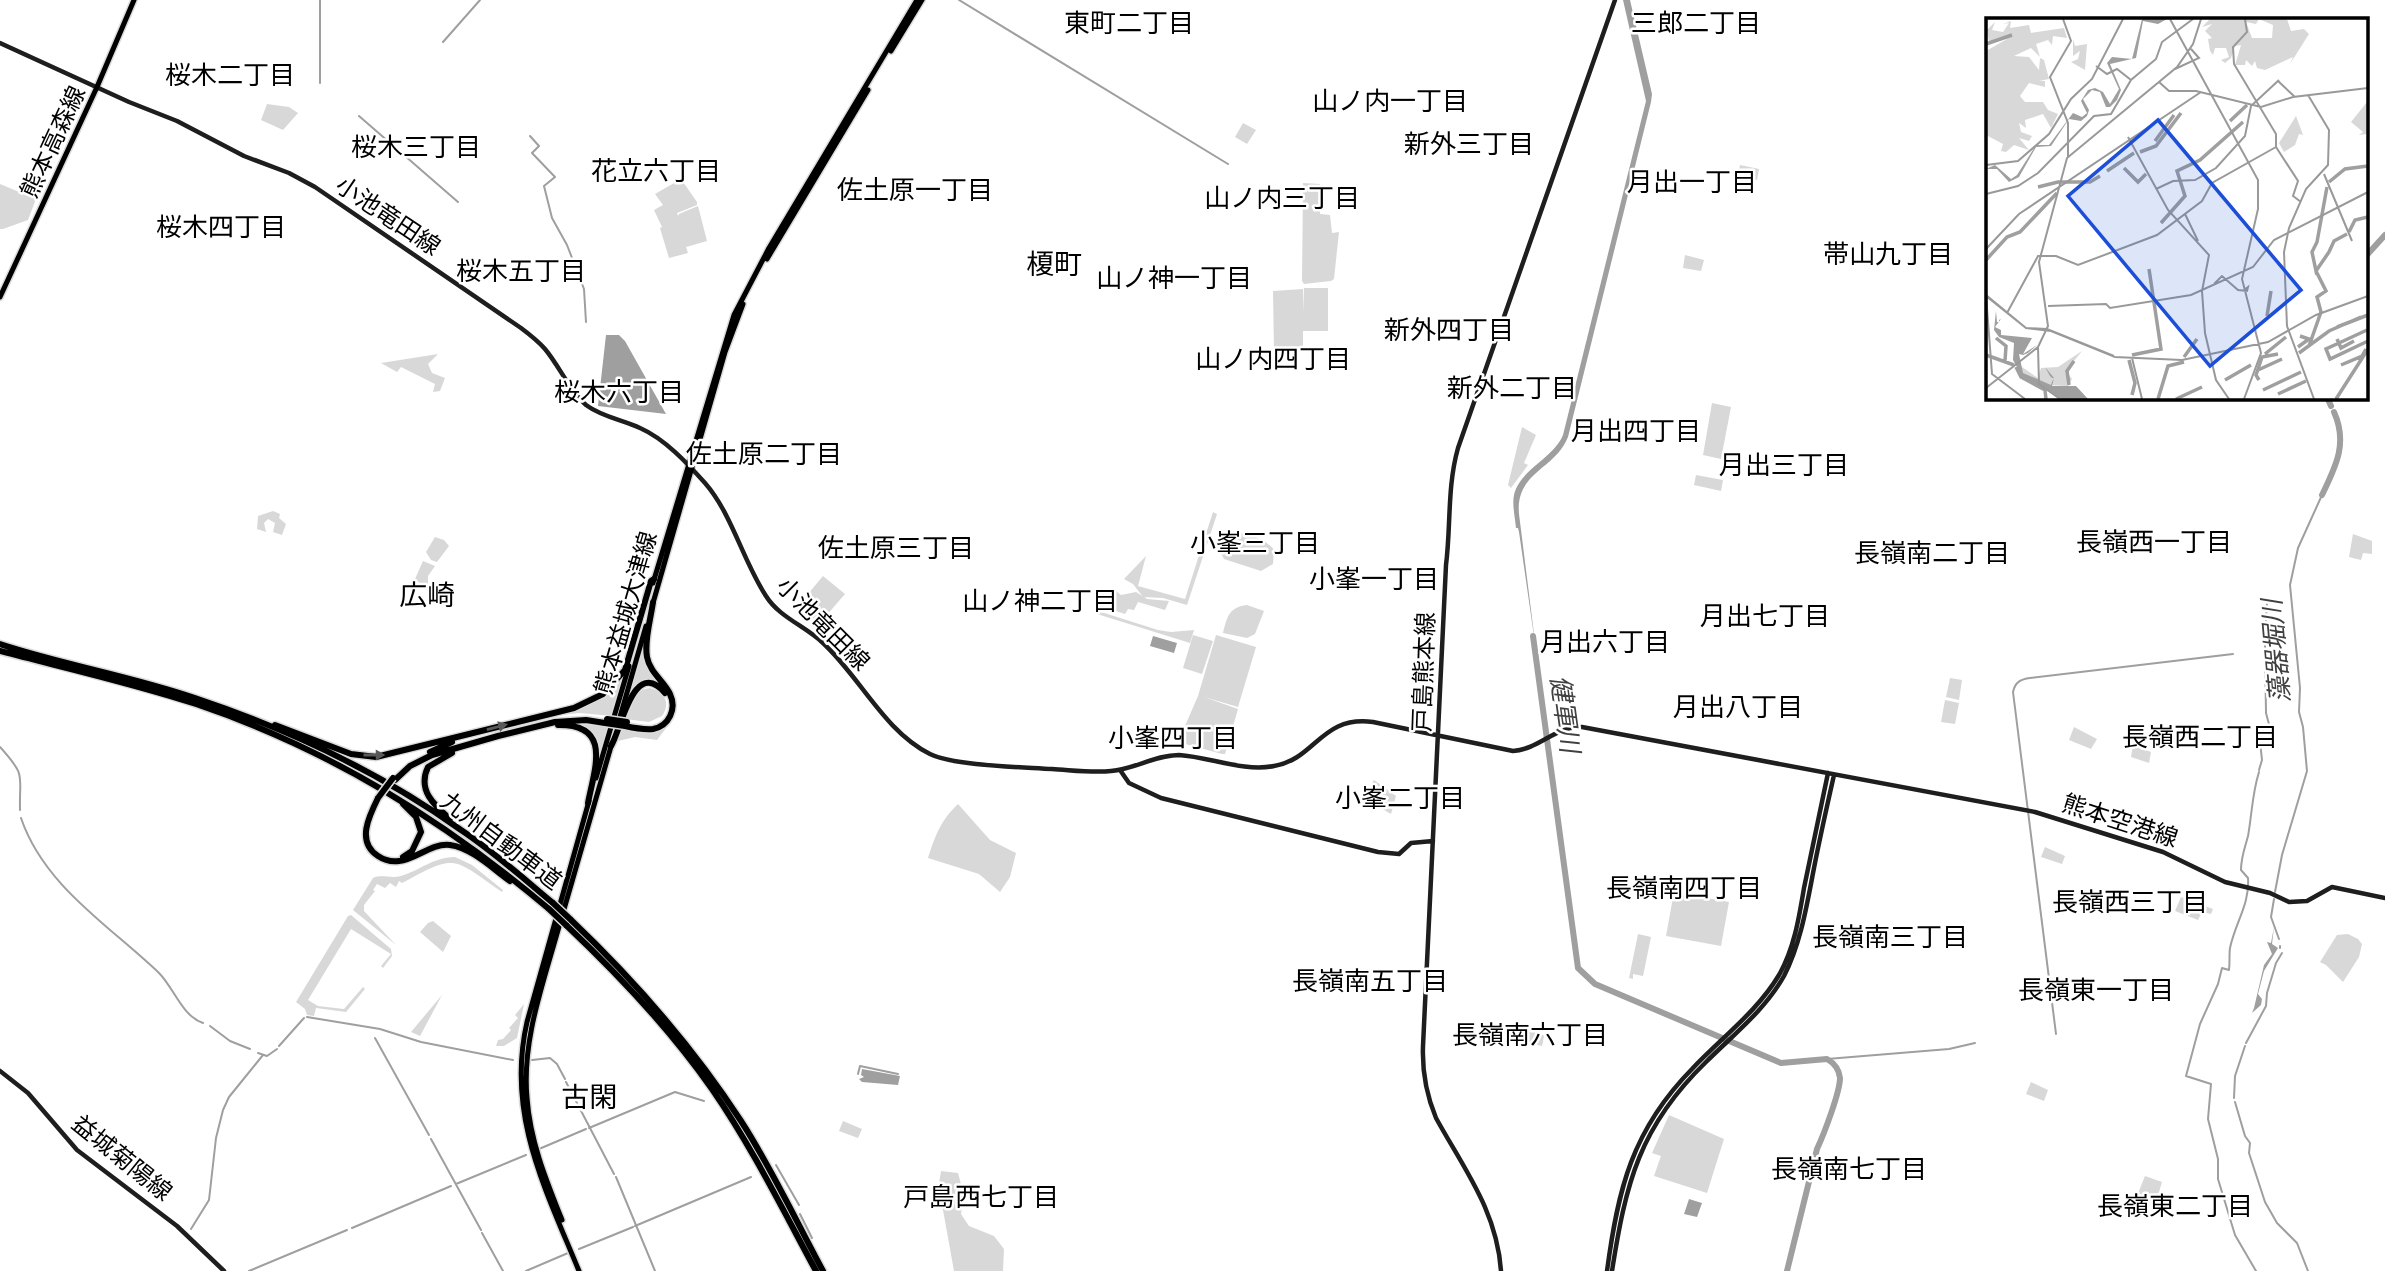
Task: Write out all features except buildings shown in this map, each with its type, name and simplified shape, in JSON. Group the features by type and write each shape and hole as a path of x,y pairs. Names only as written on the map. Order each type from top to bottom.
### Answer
{"highway":[{"path":"240,714 283,727 351,754 376,757 574,708 610,689 625,670 649,587 654,579"},
{"path":"626,724 643,729 660,726 669,719 673,708 670,694 656,677 647,658 646,647 653,602"},
{"name":"九州自動車道","path":"0,644 155,685 240,714 295,737 354,765 461,830 506,863 653,1004 713,1081 743,1123 823,1271"},
{"name":"九州自動車道","path":"0,651 153,691 242,721 323,757 425,814 551,906"},
{"path":"527,719 582,717 606,721 626,724 655,725 668,715 670,707 666,694 657,686 647,685 636,690 629,698 616,739 611,747"},
{"path":"394,779 432,755 529,728 573,720 606,721"},
{"path":"529,728 569,725 590,733 597,747 588,803"},
{"path":"466,736 421,756 394,779 370,814 365,835 370,850 390,861 401,861 441,845 460,848 551,906"},
{"path":"461,830 430,799 424,781 428,767 435,761 469,745"},
{"path":"379,799 372,819 370,837 377,851 395,858 412,851 421,832 416,817 398,799"},
{"name":"九州自動車道","path":"568,922 621,978 705,1080 752,1155 816,1271"}],"main road":[{"name":"熊本高森線","path":"0,297 97,88 134,0"},
{"name":"熊本益城大津線","path":"581,1271 534,1158 521,1100 521,1056 532,1002 654,579 741,308 919,0"},
{"name":"戸島熊本線","path":"1501,1271 1498,1240 1491,1218 1436,1118 1423,1076 1452,470 1615,0"},
{"name":"小池竜田線","path":"0,43 177,121 244,156 289,173 315,187 521,328 545,349 576,395 586,404 660,439 706,485 718,500 767,599 781,613 824,644 908,740 931,755 947,760 1111,771 1167,756 1259,767 1274,766 1291,760 1327,732 1351,721 1373,722 1514,751 1527,749 1562,729 1582,727 1831,774"},
{"name":"熊本益城大津線","path":"581,1271 532,1136 526,1063 537,1002 689,468"},
{"path":"1119,770 1129,783 1161,798 1378,852 1395,854 1403,852 1413,842 1433,841"},
{"path":"1609,1271 1617,1207 1624,1178 1648,1126 1664,1101 1691,1069 1764,995 1786,960 1831,774"},
{"name":"熊本空港線","path":"1831,774 2035,812 2163,852 2225,882 2294,902 2307,901 2332,887 2385,898"},
{"name":"益城菊陽線","path":"0,1071 28,1093 78,1150 177,1226 224,1271"}],"shaded area":[{"path":"1623,0 1630,0 1652,94 1651,102 1568,437 1554,457 1529,480 1519,500 1536,650 1513,499 1523,478 1552,451 1563,435 1646,101"},
{"path":"267,104 289,107 298,113 283,130 261,120"},
{"path":"1243,123 1256,130 1247,144 1235,137"},
{"path":"1740,165 1759,169 1757,180 1738,176"},
{"path":"681,179 697,205 677,213 678,216 698,206 707,241 686,247 688,253 669,258 660,228 662,227 654,210 663,205 655,194"},
{"path":"1303,183 1320,184 1320,214 1330,215 1332,233 1339,232 1334,279 1331,281 1304,284 1302,281"},
{"path":"0,184 36,199 28,220 0,229"},
{"path":"1685,255 1704,260 1701,271 1683,268"},
{"path":"1304,288 1328,288 1328,331 1303,331 1303,350 1274,351 1273,291 1303,289 1303,313"},
{"path":"606,335 619,335 625,341 666,414 598,406"},
{"path":"438,354 428,364 432,373 445,378 440,391 433,392 435,384 401,367 397,372 381,363"},
{"path":"1712,403 1731,407 1721,459 1703,455"},
{"path":"1522,427 1536,435 1524,463 1528,465 1511,488 1508,485"},
{"path":"1696,475 1723,480 1721,491 1694,485"},
{"path":"273,511 280,514 279,518 286,524 282,535 273,532 275,523 268,519 264,523 266,532 257,529 258,516"},
{"path":"1213,512 1217,514 1187,605 1163,598 1143,597 1133,584 1124,579 1146,556 1138,586 1185,599"},
{"path":"1227,532 1246,534 1266,542 1274,550 1273,564 1261,571 1224,559 1218,547 1220,538"},
{"path":"2353,534 2372,541 2372,554 2363,553 2361,560 2349,557"},
{"path":"435,537 444,540 449,546 437,562 431,560 426,552"},
{"path":"423,561 435,566 428,576 428,585 415,579"},
{"path":"823,576 845,594 819,624 798,606"},
{"path":"1115,590 1121,595 1136,592 1147,599 1169,601 1165,610 1138,602 1134,610 1128,609 1125,614 1110,609 1112,603 1107,601 1110,591"},
{"path":"1247,605 1264,611 1255,634 1247,638 1223,633 1230,614 1236,608"},
{"path":"1098,611 1158,630 1194,630 1190,643 1097,614"},
{"path":"1193,635 1213,641 1202,674 1183,668"},
{"path":"1216,635 1256,647 1238,707 1204,697 1238,709 1225,754 1178,742 1198,696"},
{"path":"1153,636 1177,643 1174,653 1150,646"},
{"path":"642,649 645,650 665,689 639,685 630,691"},
{"path":"625,673 613,716 579,713 552,716 601,696"},
{"path":"1950,678 1962,680 1959,700 1946,697"},
{"path":"650,688 665,699 666,707 662,716 649,722 625,719 636,695"},
{"path":"1945,700 1959,703 1955,724 1941,722"},
{"path":"675,710 673,719 657,740 635,737 618,741 622,727 651,731"},
{"path":"573,721 611,724 599,764 594,737"},
{"path":"2074,727 2097,739 2091,749 2069,740"},
{"path":"2133,745 2151,752 2149,763 2131,757"},
{"path":"1374,780 1396,796 1391,814 1363,798"},
{"path":"958,804 990,840 1016,853 1010,877 1000,892 979,874 928,858 939,829"},
{"path":"2045,847 2065,856 2062,864 2041,857"},
{"path":"455,857 472,865 503,890 502,892 473,872 454,863 434,867 402,883 399,881 396,887 390,883 385,888 377,884 364,905 364,911 396,945 353,910 373,878 401,876 433,862"},
{"path":"1674,892 1729,902 1721,946 1666,936"},
{"path":"2181,897 2213,909 2211,914 2202,912 2198,920 2175,911"},
{"path":"351,915 391,949 392,956 383,968 381,966 391,954 351,929 308,1000 318,1006 344,1009 363,987 365,989 346,1012 316,1008 314,1016 307,1015 305,1009 296,1002"},
{"path":"433,921 451,936 443,952 420,932"},
{"path":"2274,927 2272,944 2278,948 2264,971 2258,994 2262,999 2261,1005 2252,1013 2264,965 2272,954 2267,942 2271,943"},
{"path":"1638,934 1651,937 1643,976 1633,974 1633,979 1629,978"},
{"path":"2348,934 2362,944 2359,957 2343,982 2320,962 2337,935"},
{"path":"442,995 420,1036 411,1032"},
{"path":"524,1004 517,1038 504,1046 496,1046 498,1040 503,1039 511,1030 509,1028 518,1018 515,1015"},
{"path":"1522,1029 1538,1031 1544,1036 1542,1046 1519,1041"},
{"path":"862,1069 900,1076 898,1085 862,1082 859,1079 864,1077 861,1075"},
{"path":"2031,1082 2048,1090 2044,1101 2026,1094"},
{"path":"1669,1115 1724,1139 1707,1193 1654,1176 1661,1156 1652,1153"},
{"path":"843,1121 862,1129 858,1138 839,1131"},
{"path":"941,1171 958,1173 964,1195 961,1214 969,1226 994,1236 1004,1249 1003,1271 954,1271 938,1189"},
{"path":"2145,1176 2162,1182 2156,1202 2137,1196"},
{"path":"1689,1199 1702,1203 1697,1217 1684,1214"}],"waterway":[{"path":"320,0 320,83"},
{"path":"443,42 480,0"},
{"path":"959,0 1228,164"},
{"path":"359,116 458,202"},
{"path":"530,136 539,146 532,153 555,177 544,186 552,218 567,245 584,289 586,322"},
{"name":"藻器堀川","path":"2368,254 2385,235"},
{"name":"藻器堀川","path":"2328,399 2331,406"},
{"name":"藻器堀川","path":"2322,495 2339,454 2340,434 2334,412"},
{"name":"藻器堀川","path":"2275,892 2282,855 2307,771 2299,712 2300,688 2290,585 2298,548 2322,495"},
{"path":"2273,603 2284,601"},
{"path":"2265,639 2267,604"},
{"name":"健軍川","path":"1533,636 1578,968 1595,984 1781,1063 1827,1059 1839,1072 1837,1093 1817,1149 1787,1271"},
{"path":"2260,732 2271,732 2266,713 2265,645"},
{"path":"2056,1034 2013,692 2015,686 2021,680 2030,678 2233,654"},
{"path":"2259,733 2262,760 2259,770"},
{"path":"0,747 20,776 20,810"},
{"path":"2256,1271 2235,1235 2218,1179 2218,1159 2208,1119 2211,1084 2186,1076 2200,1024 2218,984 2222,968 2229,970 2232,939 2245,905 2248,878 2241,870 2241,865 2259,772"},
{"path":"21,818 45,864 62,885 159,973 189,1014 203,1023"},
{"name":"藻器堀川","path":"2274,899 2271,917 2279,939"},
{"name":"藻器堀川","path":"2246,1043 2266,1006 2276,963 2282,953"},
{"path":"307,1017 380,1029 421,1042 513,1060"},
{"path":"279,1046 304,1018"},
{"path":"210,1026 230,1041 250,1049"},
{"path":"375,1038 429,1135"},
{"path":"1827,1059 1949,1049 1975,1043"},
{"name":"藻器堀川","path":"2234,1098 2235,1076 2245,1046"},
{"path":"258,1053 267,1056 277,1049"},
{"path":"191,1229 209,1200 216,1138 223,1110 229,1097 263,1055"},
{"path":"532,1060 550,1058 557,1064 565,1079"},
{"path":"858,1074 860,1066 898,1074"},
{"path":"566,1082 614,1174"},
{"path":"589,1128 675,1092 704,1101"},
{"name":"藻器堀川","path":"2235,1102 2245,1136 2250,1143 2249,1153 2265,1202 2277,1223 2297,1243 2308,1271"},
{"path":"539,1149 586,1129"},
{"path":"431,1139 481,1230"},
{"path":"456,1184 526,1155"},
{"path":"776,1165 799,1205"},
{"path":"616,1177 655,1271"},
{"path":"635,1226 751,1177"},
{"path":"352,1228 451,1186"},
{"path":"800,1214 812,1238"},
{"path":"579,1249 633,1227"},
{"path":"249,1271 347,1230"},
{"path":"482,1233 503,1271"},
{"path":"526,1271 568,1253"}],"district":[{"name":"東町二丁目","path":"1129,24"},
{"name":"三郎二丁目","path":"1696,24"},
{"name":"桜木二丁目","path":"230,76"},
{"name":"山ノ内一丁目","path":"1390,102"},
{"name":"新外三丁目","path":"1469,145"},
{"name":"桜木三丁目","path":"416,148"},
{"name":"花立六丁目","path":"656,172"},
{"name":"月出一丁目","path":"1692,183"},
{"name":"佐土原一丁目","path":"915,191"},
{"name":"山ノ内三丁目","path":"1282,199"},
{"name":"桜木四丁目","path":"221,228"},
{"name":"帯山九丁目","path":"1888,255"},
{"name":"榎町","path":"1054,265"},
{"name":"桜木五丁目","path":"521,272"},
{"name":"山ノ神一丁目","path":"1174,279"},
{"name":"新外四丁目","path":"1449,331"},
{"name":"山ノ内四丁目","path":"1273,360"},
{"name":"新外二丁目","path":"1512,389"},
{"name":"桜木六丁目","path":"619,393"},
{"name":"月出四丁目","path":"1636,432"},
{"name":"佐土原二丁目","path":"764,455"},
{"name":"月出三丁目","path":"1784,466"},
{"name":"長嶺西一丁目","path":"2154,543"},
{"name":"小峯三丁目","path":"1255,544"},
{"name":"佐土原三丁目","path":"896,549"},
{"name":"長嶺南二丁目","path":"1932,554"},
{"name":"小峯一丁目","path":"1374,580"},
{"name":"広崎","path":"427,596"},
{"name":"山ノ神二丁目","path":"1040,602"},
{"name":"月出七丁目","path":"1765,617"},
{"name":"月出六丁目","path":"1605,643"},
{"name":"月出八丁目","path":"1738,708"},
{"name":"長嶺西二丁目","path":"2200,738"},
{"name":"小峯四丁目","path":"1173,739"},
{"name":"小峯二丁目","path":"1400,799"},
{"name":"長嶺南四丁目","path":"1684,889"},
{"name":"長嶺西三丁目","path":"2130,903"},
{"name":"長嶺南三丁目","path":"1890,938"},
{"name":"長嶺南五丁目","path":"1370,982"},
{"name":"長嶺東一丁目","path":"2096,991"},
{"name":"長嶺南六丁目","path":"1530,1036"},
{"name":"古閑","path":"589,1098"},
{"name":"長嶺南七丁目","path":"1849,1170"},
{"name":"戸島西七丁目","path":"981,1198"},
{"name":"長嶺東二丁目","path":"2175,1207"}]}
